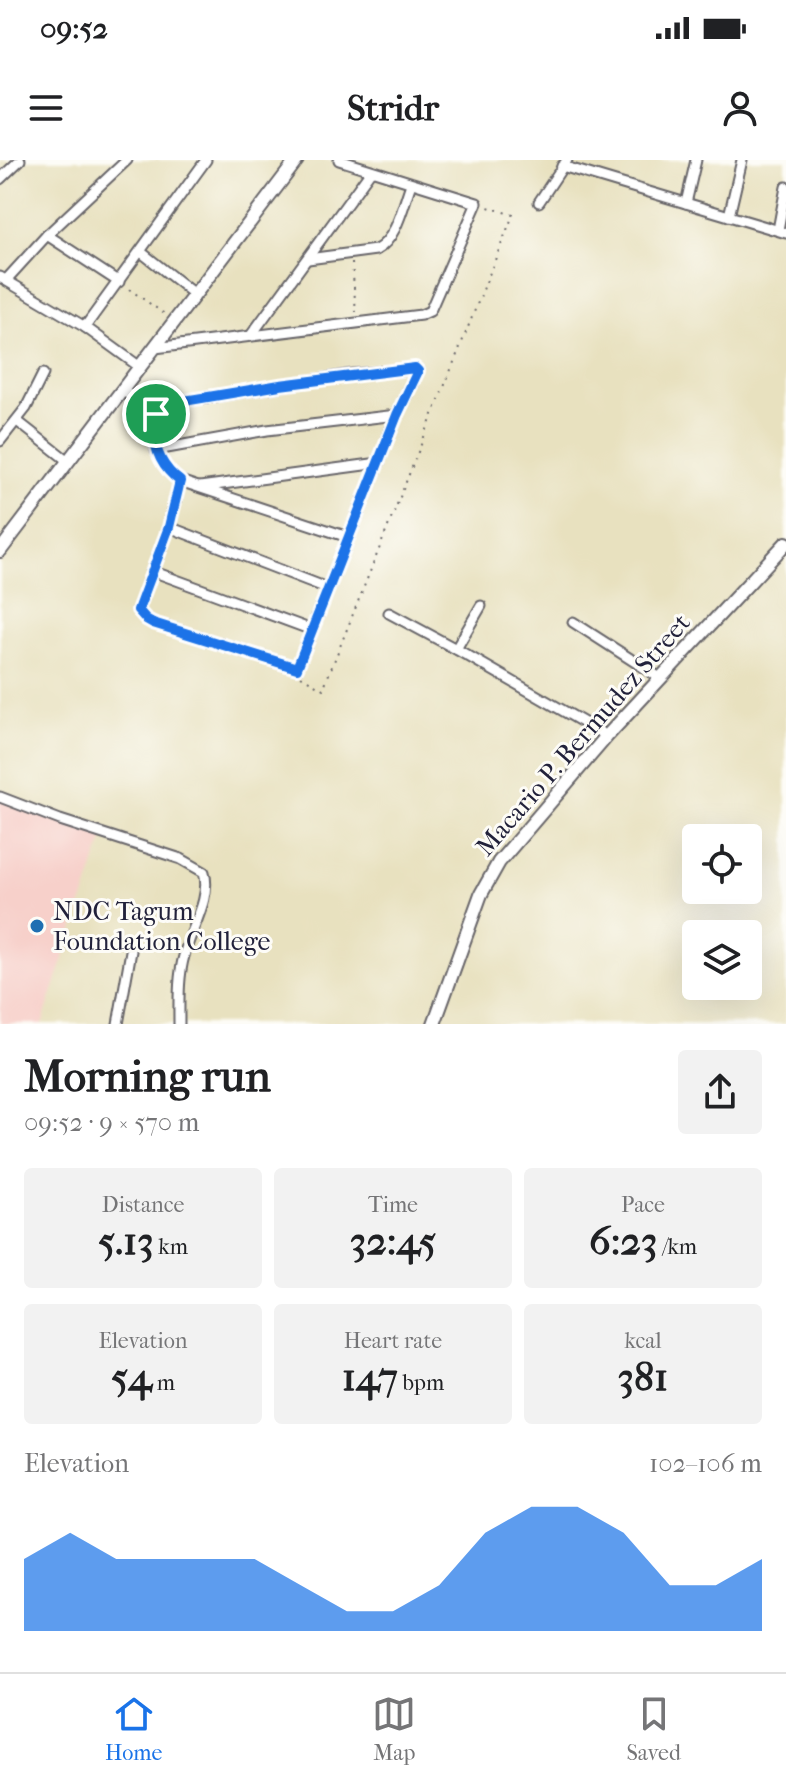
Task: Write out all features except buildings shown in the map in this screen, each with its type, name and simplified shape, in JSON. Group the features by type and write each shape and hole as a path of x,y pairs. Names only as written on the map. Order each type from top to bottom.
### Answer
{"main road":[{"path":"0,551 297,160"},
{"name":"Macario P. Bermudez Street","path":"434,1024 490,875 607,736 786,543"}],"street":[{"path":"0,179 20,160"},
{"path":"127,160 3,279 85,327 140,367"},
{"path":"85,327 206,160"},
{"path":"155,348 421,315 430,311 477,203 339,160"},
{"path":"686,203 696,160"},
{"path":"729,216 742,160"},
{"path":"539,202 565,163 782,231 786,187"},
{"path":"252,334 370,172"},
{"path":"308,259 376,250 386,243 411,184"},
{"path":"47,235 119,282"},
{"path":"141,252 194,294"},
{"path":"156,414 178,402 353,374 418,371 397,415 297,668 146,619 138,610 169,527 180,481"},
{"path":"0,441 17,421 43,374"},
{"path":"122,390 156,414"},
{"path":"156,414 156,450 168,472 180,481 348,537"},
{"path":"156,450 267,430 397,415"},
{"path":"17,421 68,461"},
{"path":"197,487 379,463"},
{"path":"169,527 327,588"},
{"path":"152,571 312,630"},
{"path":"456,649 481,606"},
{"path":"389,613 607,736"},
{"path":"573,622 660,678"},
{"path":"0,797 181,859 204,872 203,897 181,967 179,1024"},
{"path":"118,1024 131,951"}],"path":[{"path":"297,668 301,676 323,689 513,215 477,203"},
{"path":"351,254 357,322"},
{"path":"119,282 174,320"}],"shaded area":[{"name":"NDC Tagum Foundation College","path":"0,799 107,828 42,1024 0,1024"}],"place":[{"name":"NDC Tagum Foundation College","path":"37,926"}],"route":[{"path":"418,370 397,415 297,668 153,623 140,615 138,610 169,527 180,481 168,472 156,450 156,414 178,402 353,374 418,370"}]}
